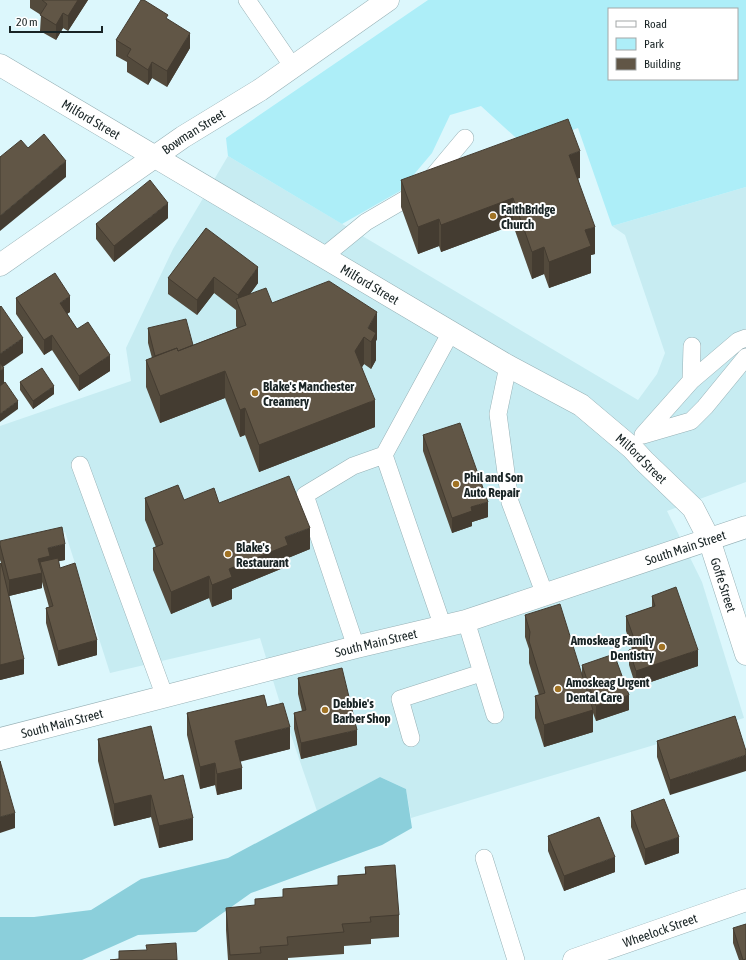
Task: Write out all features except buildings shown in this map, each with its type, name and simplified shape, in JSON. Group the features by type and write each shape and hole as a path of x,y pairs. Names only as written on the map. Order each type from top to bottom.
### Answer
{"street":[{"name":"Bowman Street","path":"0,265 183,137 260,90 388,0"},
{"name":"Milford Street","path":"0,65 508,366 581,405 638,441 644,461 694,508 709,539"},
{"name":"South Main Street","path":"0,739 356,647 466,621 709,539 746,528"},
{"name":"Goffe Street","path":"709,539 746,654"},
{"name":"Wheelock Street","path":"574,960 746,900"}],"lane":[{"path":"247,0 293,67"},
{"path":"323,257 366,222 409,197 429,181 465,138"},
{"path":"356,647 305,495 353,466 384,455 451,332"},
{"path":"638,441 691,381 738,341 746,338"},
{"path":"691,381 692,346"},
{"path":"638,441 691,421 706,407 746,357"},
{"path":"508,366 498,414 510,502 544,595"},
{"path":"384,455 443,627"},
{"path":"80,465 165,697"},
{"path":"466,621 495,715"},
{"path":"411,738 400,700 481,673"},
{"path":"484,858 516,960"}],"shaded area":[{"path":"228,156 638,400 657,374 665,353 625,235 612,226 746,187 746,482 667,511 702,582 744,718 411,818 406,789 380,777 317,811 279,700 260,638 110,673 65,532 0,553 0,426 131,381 126,348 173,249"},
{"path":"380,777 406,789 412,828 382,845 251,893 196,932 138,935 82,960 0,960 0,917 34,917 91,910 141,879 228,858"}],"green space":[{"path":"428,0 746,0 746,187 612,226 578,128 526,147 481,106 450,115 432,153 400,191 342,224 228,156 226,138"}],"place":[{"name":"FaithBridge Church","path":"493,216"},
{"name":"Blake's Manchester Creamery","path":"255,393"},
{"name":"Phil and Son Auto Repair","path":"456,484"},
{"name":"Blake's Restaurant","path":"228,554"},
{"name":"Amoskeag Family Dentistry","path":"662,647"},
{"name":"Amoskeag Urgent Dental Care","path":"558,689"},
{"name":"Debbie's Barber Shop","path":"325,710"}]}
